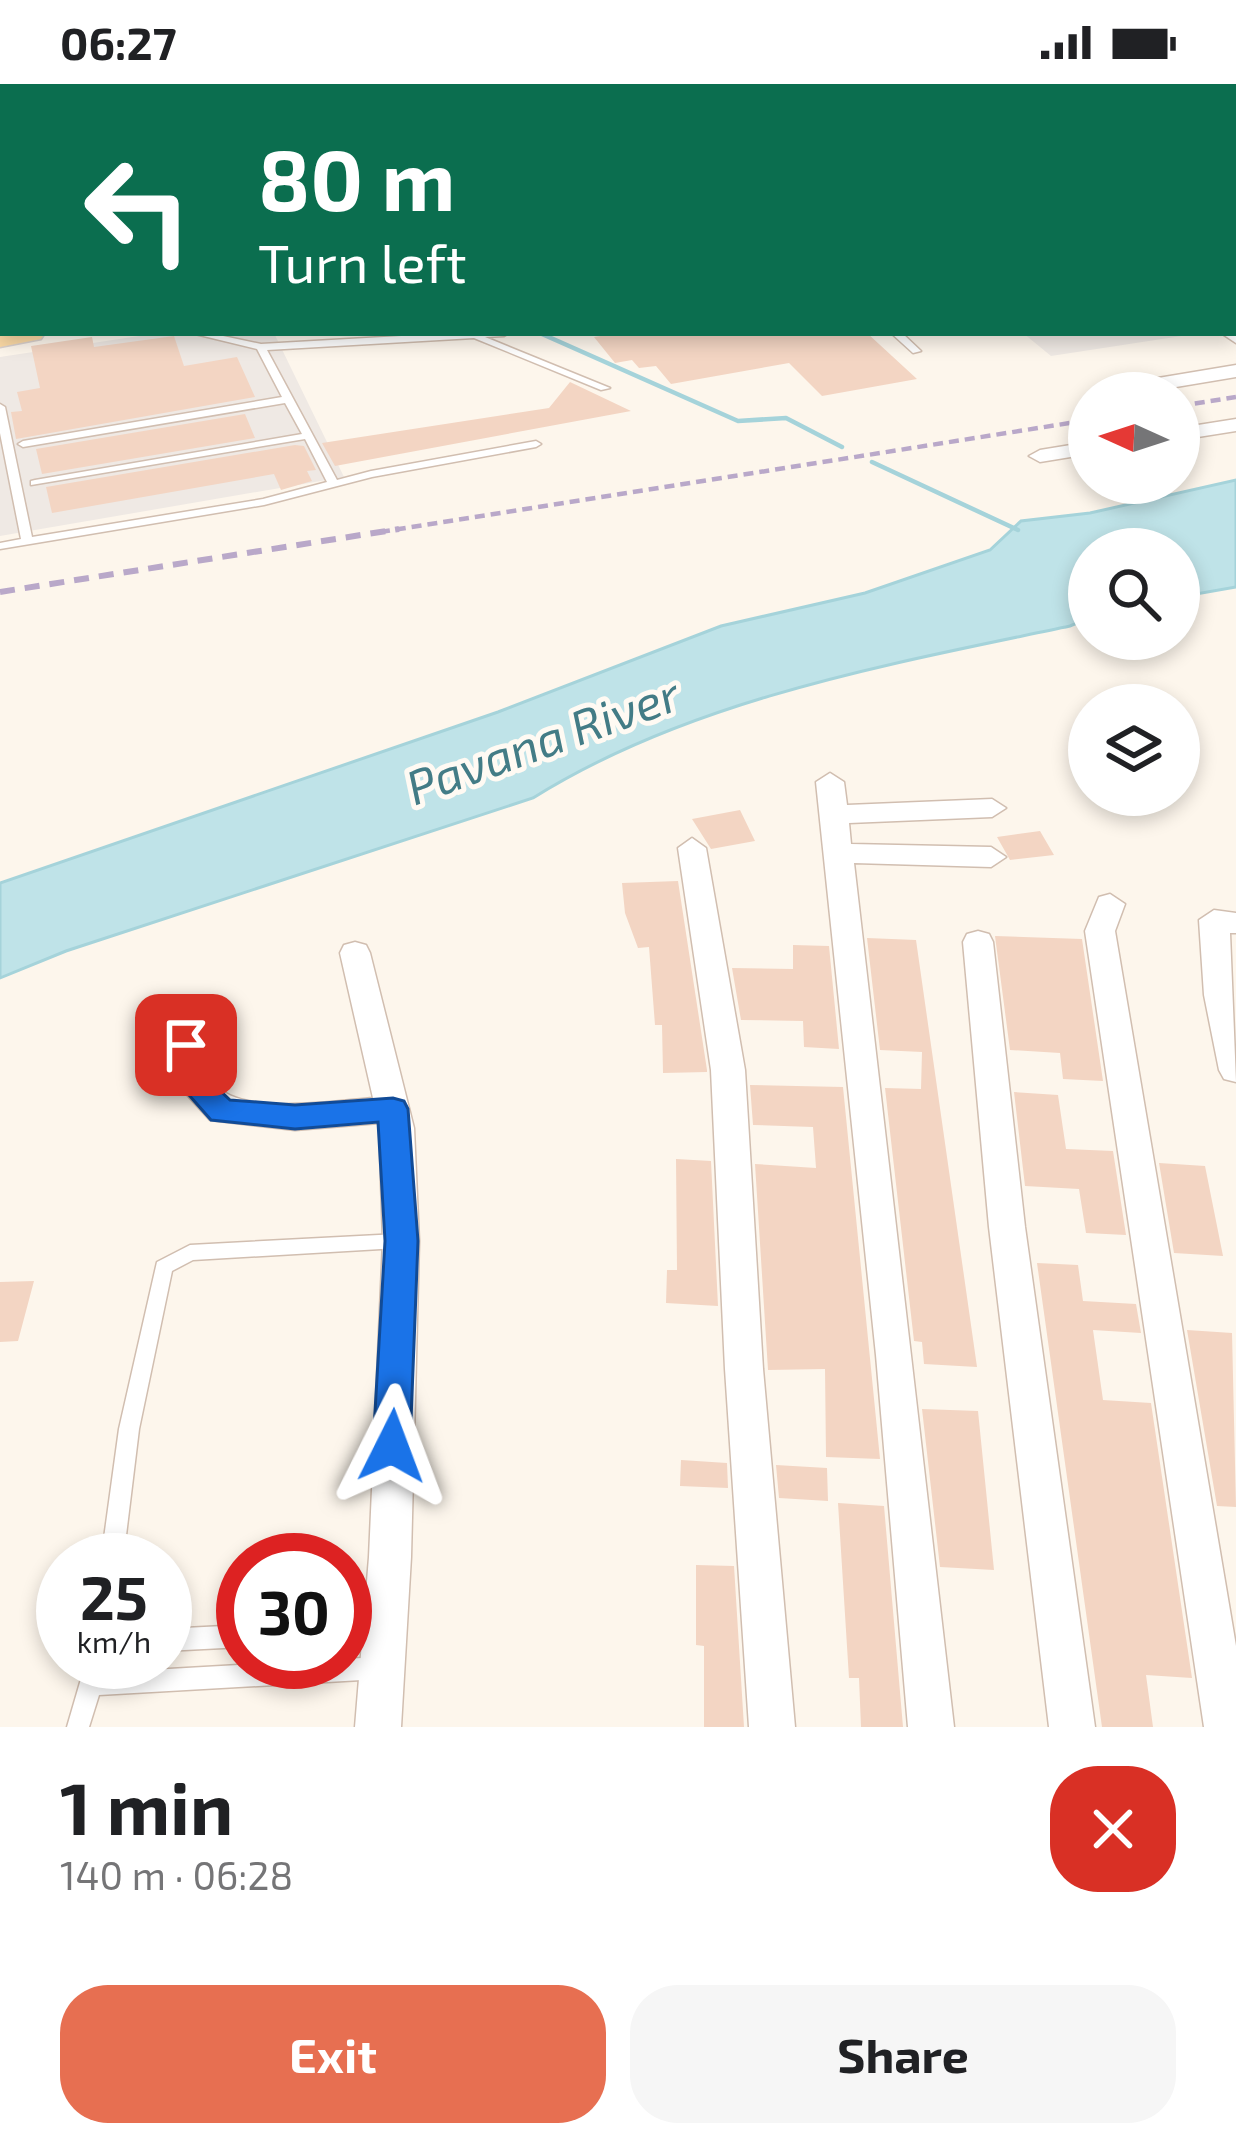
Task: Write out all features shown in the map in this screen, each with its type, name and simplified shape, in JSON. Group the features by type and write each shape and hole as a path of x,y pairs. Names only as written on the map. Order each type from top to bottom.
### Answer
{"street":[{"path":"1200,377 1236,371"},
{"path":"1200,431 1236,425"},
{"path":"1040,456 1068,451"},
{"path":"931,1727 833,798 992,808"},
{"path":"692,848 728,1070 744,1369 772,1727"},
{"path":"840,853 991,857"},
{"path":"1110,904 1100,931 1227,1727"},
{"path":"1225,922 1236,1070"},
{"path":"978,942 1007,1227 1072,1727"},
{"path":"355,953 393,1109 401,1241 372,1630"},
{"path":"186,1045 196,1086 222,1111 295,1117 393,1109"},
{"path":"372,1657 377,1727"}],"lane":[{"path":"210,336 261,347 483,336"},
{"path":"899,336 916,351"},
{"path":"476,337 605,388"},
{"path":"261,347 333,483"},
{"path":"23,444 288,399"},
{"path":"0,407 27,542"},
{"path":"35,483 306,436"},
{"path":"0,546 264,502 333,483 536,444"},
{"path":"116,1533 129,1429 164,1267 190,1253 401,1241"},
{"path":"79,1727 89,1688 216,1666"}],"shaded area":[{"path":"139,336 275,336 344,477 0,536 0,357"},
{"path":"1027,336 1181,336 1051,356"}],"water":[{"name":"Pavana River","path":"1236,480 1236,587 1200,593 1200,528 1068,528 1068,626 863,671 725,710 594,764 533,798 66,951 0,978 0,883 498,712 721,626 865,593 990,550 1021,521 1130,504 1200,504 1200,488"}],"building":[{"path":"174,336 184,366 237,357 255,397 16,439 11,412 22,411 17,392 40,388 31,346 92,337 94,347"},
{"path":"870,336 917,379 822,396 789,363 671,384 656,366 639,368 632,360 615,363 594,337"},
{"path":"570,382 631,411 335,466 322,443 549,408"},
{"path":"245,414 255,438 42,474 36,449"},
{"path":"304,446 316,470 307,471 312,481 281,490 274,474 52,513 46,487"},
{"path":"740,810 755,841 711,849 692,819"},
{"path":"1040,831 1054,855 1010,860 997,837"},
{"path":"678,881 707,1072 663,1073 662,1025 655,1025 649,947 638,948 625,913 622,883"},
{"path":"995,936 1082,939 1103,1081 1063,1079 1060,1053 1010,1050"},
{"path":"867,938 916,940 977,1367 924,1364 922,1342 914,1341 885,1088 921,1089 922,1052 880,1050"},
{"path":"793,945 829,946 839,1049 804,1047 803,1021 741,1020 732,968 793,969"},
{"path":"750,1085 843,1087 880,1459 826,1457 825,1369 768,1370 755,1164 816,1168 813,1127 753,1125"},
{"path":"1014,1092 1058,1095 1066,1149 1113,1151 1126,1235 1086,1233 1079,1189 1025,1186"},
{"path":"676,1159 711,1161 718,1306 666,1303 667,1270 677,1270"},
{"path":"1159,1163 1205,1166 1223,1256 1174,1253"},
{"path":"1037,1263 1078,1265 1083,1301 1136,1304 1141,1333 1093,1330 1103,1400 1151,1403 1192,1678 1146,1675 1153,1727 1102,1727"},
{"path":"34,1281 18,1341 0,1342 0,1282"},
{"path":"1187,1330 1232,1333 1236,1507 1217,1506"},
{"path":"922,1409 978,1411 994,1570 940,1567"},
{"path":"681,1460 727,1463 728,1488 680,1486"},
{"path":"776,1465 827,1468 828,1501 779,1498"},
{"path":"838,1503 884,1506 903,1727 861,1727 859,1678 849,1678"},
{"path":"696,1565 734,1566 744,1727 704,1727 704,1646 696,1645"}],"waterway":[{"path":"547,336 738,421 786,418 842,447"},
{"path":"872,462 1018,530"}],"railway":[{"path":"1200,403 1236,397"},
{"path":"380,532 1068,423"},
{"path":"380,532 399,529"},
{"path":"0,592 380,532"}],"route":[{"path":"186,1045 196,1086 222,1111 295,1117 393,1109 401,1241 392,1446"}]}
